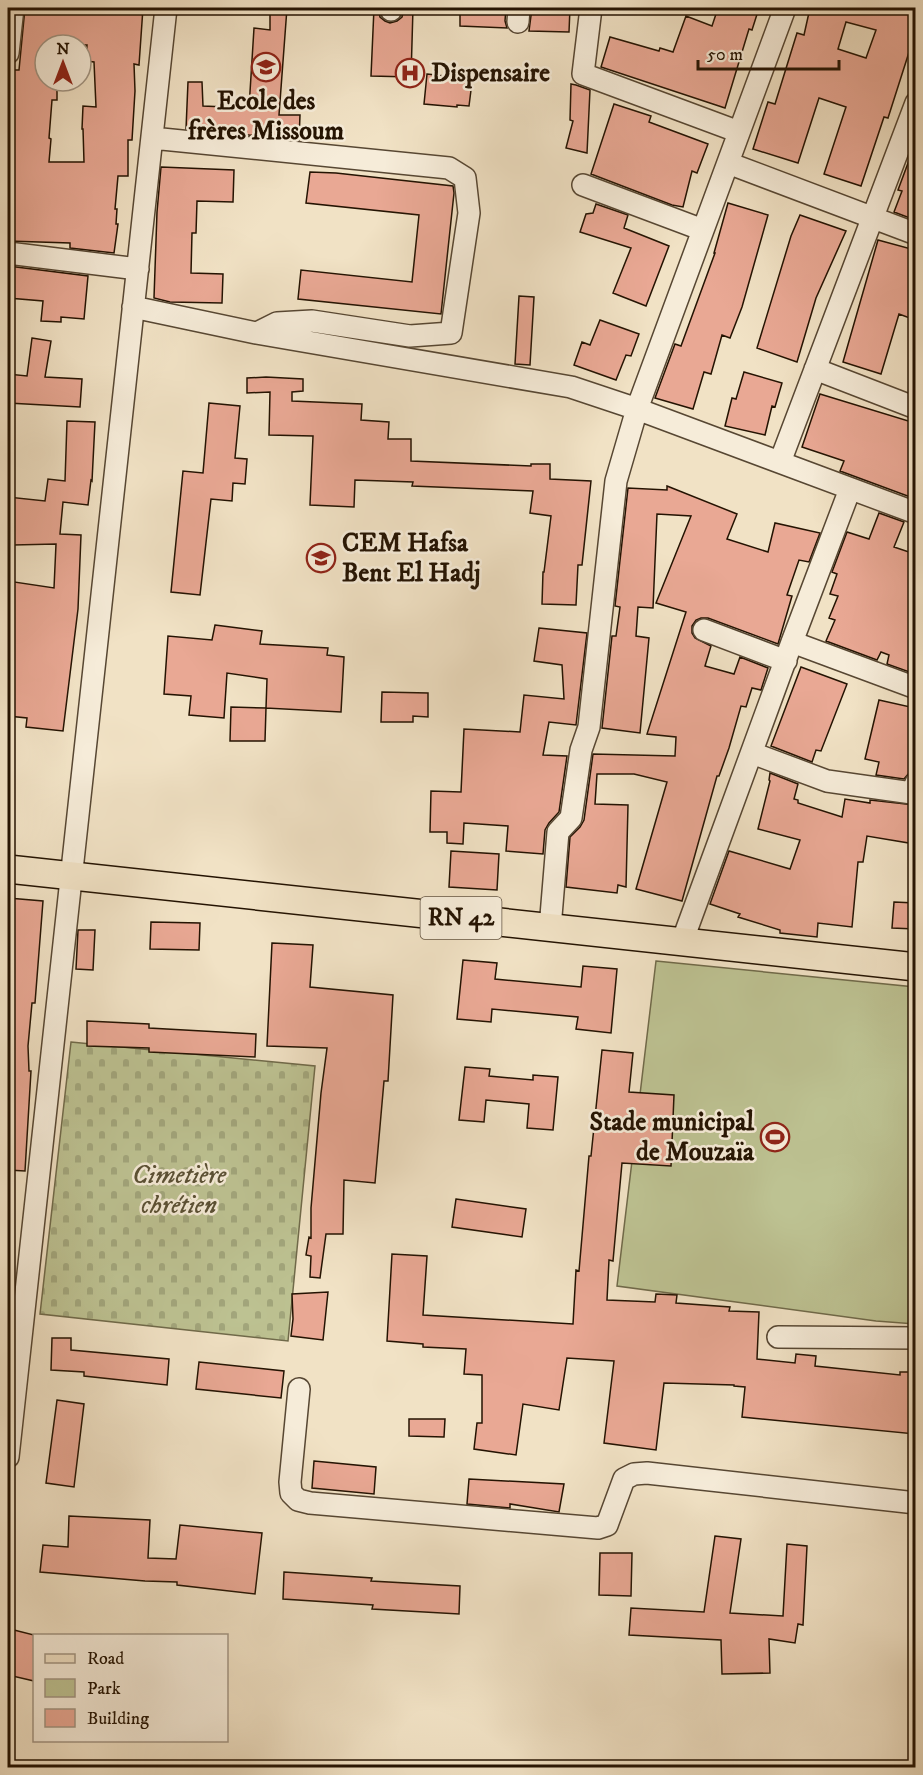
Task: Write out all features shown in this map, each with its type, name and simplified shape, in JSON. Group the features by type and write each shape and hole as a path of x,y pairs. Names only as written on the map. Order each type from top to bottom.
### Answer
{"main road":[{"name":"RN 42","path":"8,869 915,967"}],"street":[{"path":"8,53 13,8"},
{"path":"8,1457 166,8"},
{"path":"591,8 583,74 739,132"},
{"path":"550,928 558,832 571,818 581,750 589,727 616,482 637,409 785,8"},
{"path":"780,462 915,103"},
{"path":"152,138 449,168 465,178 469,213 451,333 410,336 312,321 278,323 256,333"},
{"path":"728,163 915,234"},
{"path":"583,185 703,230"},
{"path":"8,253 138,269"},
{"path":"134,307 256,333 571,387 637,409 915,513"},
{"path":"815,369 915,408"},
{"path":"682,942 850,489"},
{"path":"704,630 915,688"},
{"path":"752,753 827,781 912,793 915,783"},
{"path":"778,1337 915,1338"},
{"path":"299,1389 290,1482 291,1493 298,1500 310,1503 597,1528 607,1525 624,1479 634,1474 647,1473 915,1503"}],"green space":[{"name":"Stade municipal de Mouzaïa","path":"656,961 915,987 915,1324 876,1321 617,1286"},
{"name":"Cimetière chrétien","path":"71,1042 315,1066 288,1341 40,1314"}],"building":[{"path":"25,8 143,8 139,65 134,64 135,91 132,140 128,140 128,176 118,176 115,209 117,209 116,224 118,224 114,253 70,248 70,243 8,241 8,104 13,104 14,70 19,70","holes":["33,33 93,33 96,107 83,106 84,162 49,162 52,100 57,100 57,93 33,93"]},
{"path":"270,8 287,8 279,115 300,115 299,140 186,129 188,82 202,82 203,106 249,108 254,28 270,30"},
{"path":"374,8 378,8 380,17 390,23 402,17 404,8 413,8 411,77 371,76"},
{"path":"460,8 506,8 507,28 460,26"},
{"path":"532,8 570,8 569,32 529,31"},
{"path":"718,8 759,8 752,30 749,29 725,108 601,67 610,37 659,51 660,48 673,52 686,16 712,26"},
{"path":"810,8 915,8 915,47 911,46 888,118 884,117 861,186 824,174 846,107 819,98 798,163 753,149 768,102 775,104 797,33 804,35","holes":["846,22 876,30 866,58 838,49"]},
{"path":"427,74 462,78 462,81 472,82 469,106 424,104"},
{"path":"571,84 590,90 587,153 566,148 573,121 570,120"},
{"path":"614,104 651,116 649,122 708,144 697,173 692,171 683,207 672,205 591,174"},
{"path":"914,147 915,220 894,212 902,191 898,190"},
{"path":"161,167 234,170 233,202 197,201 196,233 192,233 191,273 223,274 222,303 170,302 154,298"},
{"path":"310,172 453,186 441,314 298,299 301,270 412,282 419,215 306,203"},
{"path":"728,203 768,215 742,307 730,338 722,335 711,374 704,372 693,409 655,398 675,344 681,346 715,253"},
{"path":"596,204 628,215 624,228 669,246 646,306 613,293 631,248 580,232 586,214 593,213"},
{"path":"800,215 846,231 816,298 797,362 757,348 791,236"},
{"path":"878,240 915,250 915,320 899,314 881,374 843,362"},
{"path":"8,266 88,276 84,319 61,317 61,322 41,321 43,301 8,298"},
{"path":"519,296 534,297 530,365 515,364"},
{"path":"600,320 639,334 631,356 626,355 616,380 574,365 582,342 590,345"},
{"path":"32,338 51,341 45,377 82,379 80,407 8,403 8,374 27,376"},
{"path":"744,372 782,383 775,407 772,406 765,435 725,426 732,398 736,399"},
{"path":"247,378 303,379 303,391 292,392 292,401 362,404 361,420 389,422 388,439 411,439 411,461 531,466 531,464 550,464 550,479 591,481 582,565 578,565 576,605 542,604 543,572 551,516 530,513 533,491 412,486 413,482 355,480 354,507 310,505 313,436 269,435 270,392 247,393"},
{"path":"820,394 915,423 913,498 840,471 844,461 802,447"},
{"path":"209,403 240,406 235,458 247,459 245,484 233,483 232,501 211,499 200,595 171,592 183,471 203,473"},
{"path":"67,421 95,422 92,481 88,505 63,502 60,534 81,535 78,609 63,731 26,727 27,718 8,716 14,662 8,662 8,581 54,588 56,544 13,545 13,523 8,523 8,497 45,501 48,479 65,481"},
{"path":"667,486 737,514 727,539 768,552 775,523 820,533 809,562 799,560 787,595 792,596 778,644 708,618 696,620 692,626 695,638 711,646 705,666 734,674 740,657 768,668 761,690 752,688 746,707 741,706 729,748 719,776 717,776 682,901 636,889 667,782 634,774 597,774 595,804 628,805 626,887 618,885 617,893 566,887 570,837 584,820 593,754 675,756 676,737 647,734 686,612 656,603 691,516 657,514 653,608 638,607 636,636 649,638 640,733 602,728 612,636 616,636 620,607 615,606 628,488 667,490"},
{"path":"879,513 904,522 894,547 915,554 915,674 887,664 889,655 881,652 877,660 826,641 835,620 829,618 838,596 830,594 837,574 832,572 847,532 869,539"},
{"path":"215,625 262,631 260,644 328,648 327,655 344,657 341,712 266,708 267,679 227,673 224,718 189,715 191,696 164,694 168,636 212,640"},
{"path":"539,628 587,633 576,725 549,722 543,755 567,756 559,812 545,830 543,854 506,851 508,826 464,823 463,844 447,843 447,832 430,832 431,791 461,792 464,729 520,732 524,695 564,699 562,665 534,661"},
{"path":"801,667 847,684 821,751 816,750 812,762 771,746"},
{"path":"382,692 428,693 428,717 413,716 413,722 381,722"},
{"path":"879,700 915,708 915,735 909,765 915,766 915,770 904,779 876,775 879,762 865,759"},
{"path":"231,707 266,708 265,741 230,741"},
{"path":"770,773 798,784 794,799 798,800 798,803 842,817 845,799 870,803 870,800 915,805 915,844 867,836 863,862 858,862 852,927 818,923 817,937 780,933 780,930 738,917 740,914 710,904 729,851 790,869 800,840 758,829"},
{"path":"451,851 499,854 497,890 449,887"},
{"path":"8,898 43,901 35,1003 32,1003 28,1046 29,1071 31,1071 25,1171 8,1170"},
{"path":"894,902 915,903 915,929 892,928"},
{"path":"151,922 200,923 199,950 150,949"},
{"path":"78,930 95,930 93,970 76,969"},
{"path":"272,943 313,945 310,987 393,995 388,1081 384,1081 375,1183 344,1180 343,1234 326,1234 320,1278 310,1277 311,1256 306,1255 309,1237 311,1238 311,1208 327,1048 267,1046"},
{"path":"463,960 497,963 495,979 581,987 583,966 617,969 611,1033 576,1029 578,1017 492,1009 491,1022 457,1019"},
{"path":"87,1021 149,1024 149,1028 256,1034 255,1057 149,1052 149,1048 87,1046"},
{"path":"602,1050 633,1053 629,1092 674,1095 671,1166 622,1163 613,1261 609,1260 607,1300 655,1302 656,1294 677,1295 676,1303 730,1307 729,1311 759,1312 757,1359 795,1363 796,1354 816,1356 815,1366 900,1375 900,1372 915,1372 915,1434 742,1417 745,1387 664,1383 656,1450 604,1443 614,1361 567,1358 559,1410 523,1404 516,1455 474,1449 477,1423 482,1423 482,1375 464,1374 466,1349 423,1347 423,1344 387,1341 392,1254 427,1256 423,1315 573,1324 576,1270 579,1271 589,1156 591,1156"},
{"path":"465,1067 490,1069 489,1076 533,1080 533,1075 558,1077 553,1130 527,1128 529,1104 486,1100 484,1122 459,1120"},
{"path":"456,1199 526,1209 522,1237 452,1227"},
{"path":"328,1292 323,1340 291,1336 292,1294"},
{"path":"52,1338 71,1338 71,1350 169,1359 167,1385 84,1376 84,1372 51,1370"},
{"path":"199,1362 284,1371 281,1398 196,1389"},
{"path":"57,1400 84,1404 74,1487 46,1483"},
{"path":"409,1419 445,1419 444,1437 409,1436"},
{"path":"314,1461 376,1467 374,1494 312,1488"},
{"path":"469,1479 564,1484 559,1512 510,1504 510,1508 467,1504"},
{"path":"69,1516 150,1520 148,1558 176,1559 180,1525 262,1533 255,1594 177,1585 177,1582 40,1572 43,1545 68,1547"},
{"path":"715,1536 741,1539 730,1613 783,1616 787,1544 807,1546 803,1625 798,1624 795,1643 769,1639 770,1673 722,1674 721,1640 629,1635 631,1608 704,1612"},
{"path":"600,1553 632,1553 631,1596 599,1595"},
{"path":"284,1572 372,1578 371,1581 460,1586 459,1614 372,1609 373,1605 283,1599"},
{"path":"10,1629 33,1635 33,1681 8,1675"}],"place":[{"name":"Ecole des frères Missoum","path":"266,67"},
{"name":"Dispensaire","path":"410,73"},
{"name":"CEM Hafsa Bent El Hadj","path":"321,558"},
{"name":"Stade municipal de Mouzaïa","path":"775,1137"}]}
